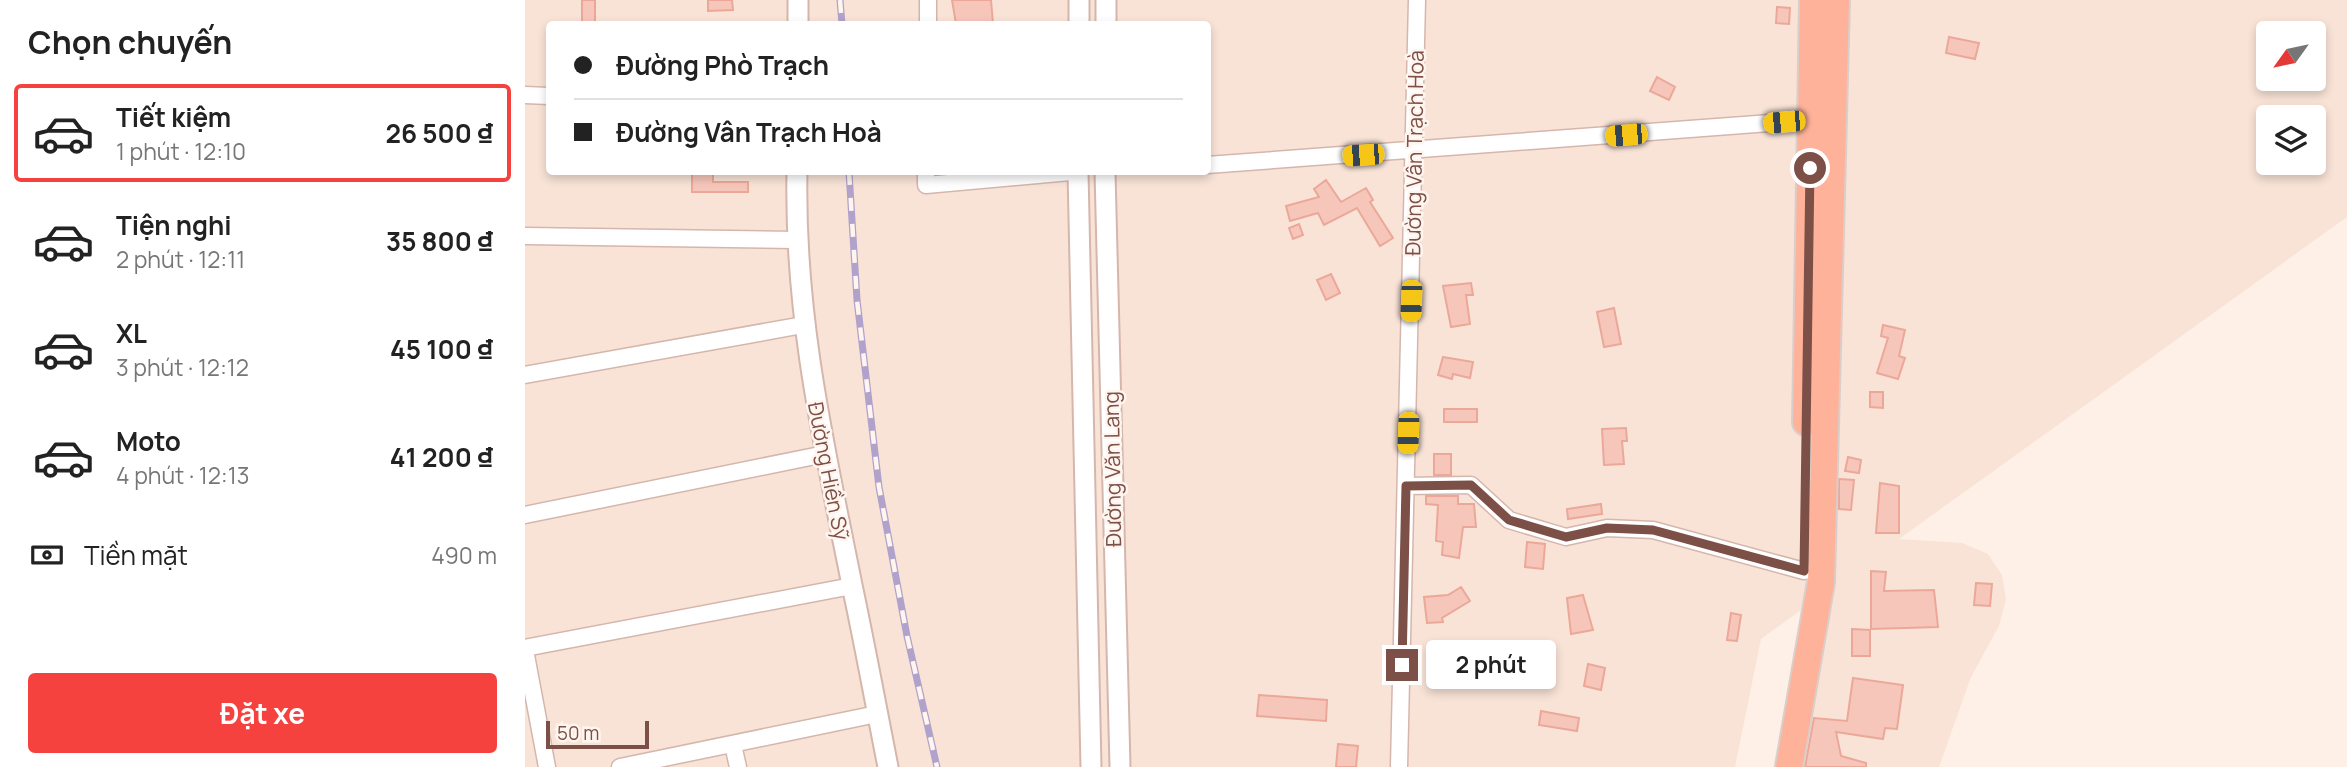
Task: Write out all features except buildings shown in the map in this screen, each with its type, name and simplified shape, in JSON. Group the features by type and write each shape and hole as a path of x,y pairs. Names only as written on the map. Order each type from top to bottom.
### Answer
{"highway":[{"path":"1789,767 1821,582 1811,121 1813,0"},
{"path":"1772,767 1784,714 1804,571 1816,395 1836,0"}],"street":[{"path":"798,0 798,21"},
{"path":"927,21 928,0"},
{"path":"1079,0 1079,21"},
{"path":"1106,0 1106,21"},
{"name":"Đường Vân Trạch Hoà","path":"1399,767 1417,0"},
{"path":"525,95 546,96"},
{"path":"1211,165 1415,152 1811,121"},
{"name":"Đường Hiền Sỹ","path":"797,175 795,240 803,325 825,454 888,767"},
{"path":"926,178 998,175"},
{"name":"Đường Văn Lang","path":"1078,175 1091,767"},
{"name":"Đường Văn Lang","path":"1105,175 1119,767"},
{"path":"525,236 795,240"},
{"path":"525,374 803,325"},
{"path":"525,515 825,454"},
{"path":"1406,486 1471,485 1509,520 1566,537 1607,528 1653,530 1804,571"},
{"path":"547,767 525,649 852,586"},
{"path":"620,767 877,714"},
{"path":"733,744 738,767"}],"shaded area":[{"path":"525,0 2347,0 2347,217 1899,539 1962,543 1988,554 2002,575 2006,599 1999,626 1971,677 1939,767 1791,767 1819,597 1761,639 1735,767 525,767"}],"railway":[{"path":"840,0 842,21"},
{"path":"849,175 857,300 879,487 907,636 937,767"}],"route":[{"path":"1402,665 1406,486 1475,486 1509,520 1566,537 1607,528 1653,530 1804,571 1810,168"}]}
